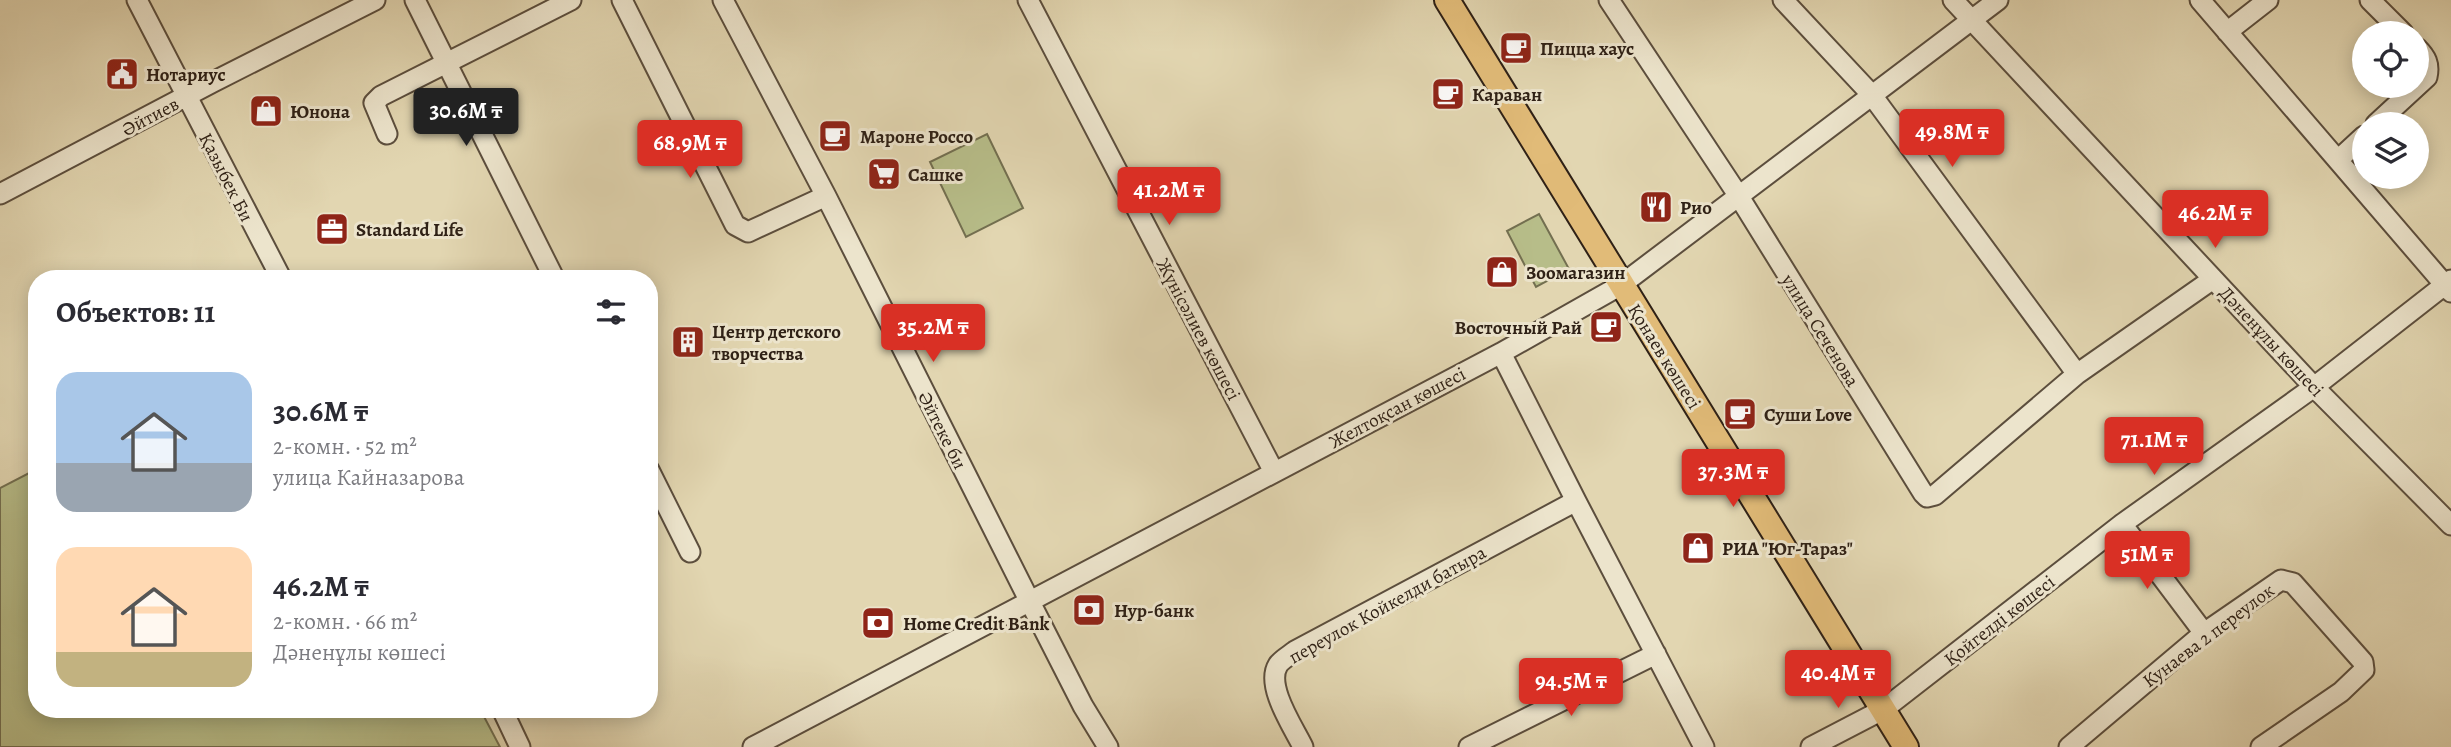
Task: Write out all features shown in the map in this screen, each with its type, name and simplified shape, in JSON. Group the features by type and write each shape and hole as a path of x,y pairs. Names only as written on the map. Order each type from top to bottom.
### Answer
{"main road":[{"name":"Қонаев көшесі","path":"1447,0 1906,747"}],"street":[{"name":"Қазыбек Би","path":"137,0 277,270"},
{"name":"Әйтиев","path":"0,194 374,0"},
{"path":"415,0 550,270"},
{"path":"387,134 374,103 381,96 571,0"},
{"path":"622,0 735,225 748,232 826,196"},
{"name":"Әйтеке би","path":"723,0 826,196 1083,706 1108,747"},
{"name":"Жүнісәлиев көшесі","path":"1028,0 1274,472"},
{"name":"улица Сеченова","path":"1609,0 1738,195 1927,497 1935,495 2077,374 2213,279"},
{"path":"1783,0 1871,94 2077,374"},
{"name":"Дәненұлы көшесі","path":"1953,0 2314,387 2451,525"},
{"name":"Желтоқсан көшесі","path":"753,747 1501,353 1621,285 1998,0"},
{"path":"2200,0 2449,286"},
{"path":"2227,32 2268,0"},
{"path":"2370,0 2391,21"},
{"path":"2389,112 2404,98"},
{"path":"2338,160 2352,147"},
{"name":"Қойгелді көшесі","path":"1811,747 1884,709 2122,524 2314,387 2449,286"},
{"path":"1501,353 1704,747"},
{"path":"658,488 691,552"},
{"name":"переулок Койкелди батыра","path":"1303,747 1279,698 1274,681 1278,665 1295,652 1576,501"},
{"path":"2122,524 2204,633"},
{"name":"Кунаева 2 переулок","path":"2068,747 2204,633 2281,580 2286,580 2292,583 2363,662 2364,670 2342,692 2261,747"},
{"path":"1469,747 1656,654"},
{"path":"506,718 520,747"}],"green space":[{"path":"987,134 1023,208 966,237 930,162"},
{"path":"1539,214 1569,269 1536,287 1507,231"},
{"path":"28,474 28,718 485,718 500,747 0,747 0,488"}],"place":[{"name":"Пицца хаус","path":"1516,48"},
{"name":"Нотариус","path":"122,74"},
{"name":"Караван","path":"1448,94"},
{"name":"Юнона","path":"266,111"},
{"name":"Мароне Россо","path":"835,136"},
{"name":"Сашке","path":"884,174"},
{"name":"Рио","path":"1656,207"},
{"name":"Standard Life","path":"332,229"},
{"name":"Зоомагазин","path":"1502,272"},
{"name":"Восточный Рай","path":"1606,327"},
{"name":"Центр детского творчества","path":"688,342"},
{"name":"Суши Love","path":"1740,414"},
{"name":"РИА \"Юг-Тараз\"","path":"1698,548"},
{"name":"Нур-банк","path":"1089,610"},
{"name":"Home Credit Bank","path":"878,623"}]}
